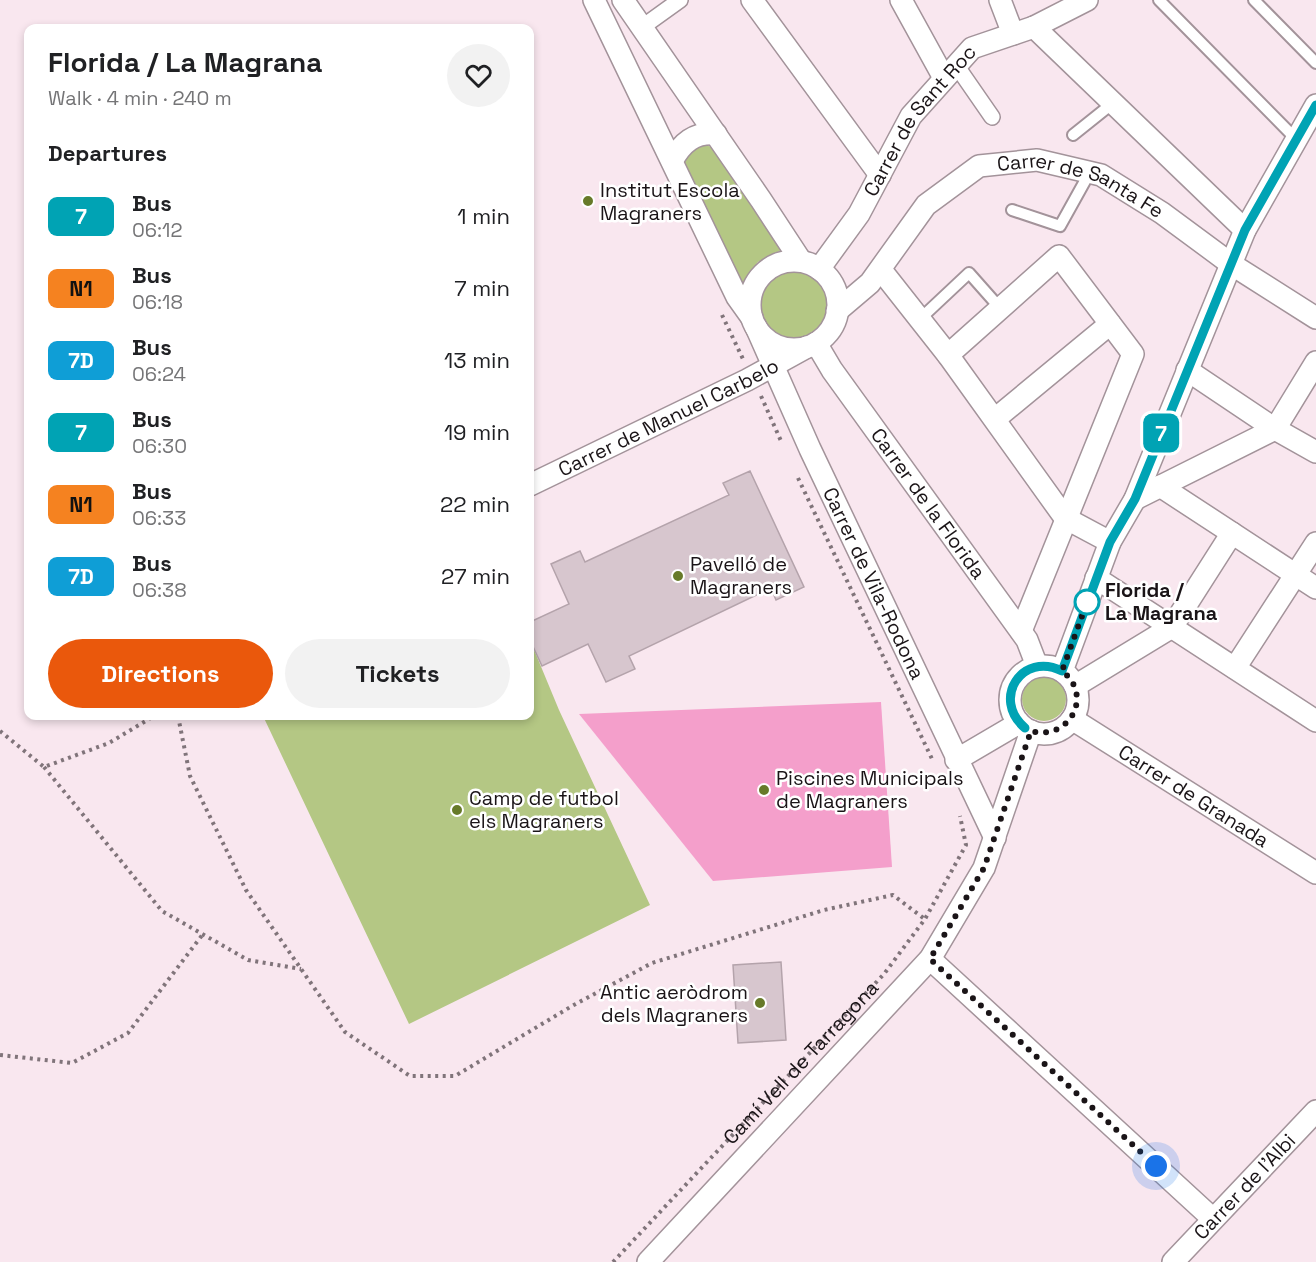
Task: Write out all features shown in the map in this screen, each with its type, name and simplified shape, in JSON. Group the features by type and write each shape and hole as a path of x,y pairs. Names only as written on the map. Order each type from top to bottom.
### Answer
{"street":[{"name":"Carrer de Vila-Rodona","path":"594,0 737,297 754,322 799,426 995,838"},
{"path":"623,0 810,265 832,283 836,292 837,311 830,329 811,345 797,349 778,346 762,335 754,322 751,299 758,280 772,267 790,261 810,265"},
{"path":"641,28 680,0"},
{"path":"752,0 880,175"},
{"path":"901,0 950,71 992,117"},
{"path":"1000,0 1013,34"},
{"name":"Carrer de Sant Roc","path":"810,265 859,214 911,116 972,48 1034,27 1087,0"},
{"path":"1034,27 1245,230"},
{"path":"1068,678 1050,666 1036,666 1018,677 1011,690 1012,711 1025,727 1051,733 1063,728 1072,719 1077,706 1068,678 1096,578 1110,542 1135,499 1245,230 1316,105"},
{"path":"672,161 687,141 701,135 716,134"},
{"name":"Carrer de Santa Fe","path":"837,311 868,286 926,205 979,166 1037,160 1101,175 1162,213 1231,264 1316,318"},
{"path":"948,355 1059,256 1133,354 1021,631"},
{"path":"881,270 948,355 1065,518 1110,542"},
{"path":"995,419 1110,324"},
{"name":"Carrer de Manuel Carbelo","path":"534,483 747,381 811,345"},
{"name":"Carrer de la Florida","path":"811,345 839,380 1021,631 1032,650 1036,666"},
{"path":"1135,499 1275,429 1316,362"},
{"path":"1187,370 1275,429 1316,452"},
{"path":"1160,486 1316,588"},
{"path":"1068,678 1172,627 1232,533"},
{"path":"1235,668 1316,543"},
{"path":"1096,578 1316,722"},
{"name":"Carrer de Granada","path":"1072,719 1316,873"},
{"path":"956,760 1025,727"},
{"name":"Camí Vell de Tarragona","path":"648,1262 930,959 984,868 995,838 1025,727"},
{"path":"930,959 1213,1219"},
{"name":"Carrer de l'Albi","path":"1173,1262 1316,1112"}],"lane":[{"path":"1159,0 1296,139"},
{"path":"1254,0 1316,63"},
{"path":"1073,135 1113,103"},
{"path":"1012,210 1060,226 1090,172"},
{"path":"920,319 969,273 1000,308"}],"path":[{"path":"44,767 109,743 147,720"},
{"path":"179,720 190,776 246,890 345,1032 410,1076 455,1076 572,1006 652,963 824,910 893,896 945,935"},
{"path":"0,732 44,767 162,911 248,960 301,969"},
{"name":"Camí Vell de Tarragona","path":"614,1262 884,974 925,919 966,845"},
{"path":"0,1055 72,1063 128,1033 203,934"}],"green space":[{"path":"702,144 715,148 783,249 758,262 742,284 684,165 688,152"},
{"path":"794,272 807,275 817,282 824,292 827,305 824,318 817,328 807,335 794,338 781,335 771,328 764,318 761,305 764,292 771,282 781,275"},
{"name":"Camp de futbol els Magraners","path":"534,650 559,710 650,905 409,1024 265,720 534,720"},
{"path":"1044,677 1059,684 1066,699 1059,714 1044,721 1029,714 1022,699 1029,684"}],"shaded area":[{"name":"Piscines Municipals de Magraners","path":"881,702 892,867 713,881 579,714"}],"building":[{"name":"Pavelló de Magraners","path":"750,471 804,587 776,600 771,588 629,656 635,669 606,682 588,644 542,666 534,649 534,620 569,604 551,564 580,551 585,562 729,495 723,483"},
{"name":"Antic aeròdrom dels Magraners","path":"781,962 786,1040 738,1043 733,965"}],"bus line":[{"name":"7","path":"1025,728 1015,718 1010,704 1014,683 1023,672 1036,666 1050,666 1062,671 1110,542 1135,499 1245,230 1316,105"}],"place":[{"name":"Institut Escola Magraners","path":"588,201"},
{"name":"Pavelló de Magraners","path":"678,576"},
{"name":"Florida / La Magrana","path":"1087,602"},
{"name":"Piscines Municipals de Magraners","path":"764,790"},
{"name":"Camp de futbol els Magraners","path":"457,810"},
{"name":"Antic aeròdrom dels Magraners","path":"760,1003"}],"route":[{"path":"1087,602 1090,594 1062,671 1075,686 1078,699 1075,713 1068,724 1057,731 1044,734 1031,731 984,868 930,959 1156,1166"}]}
